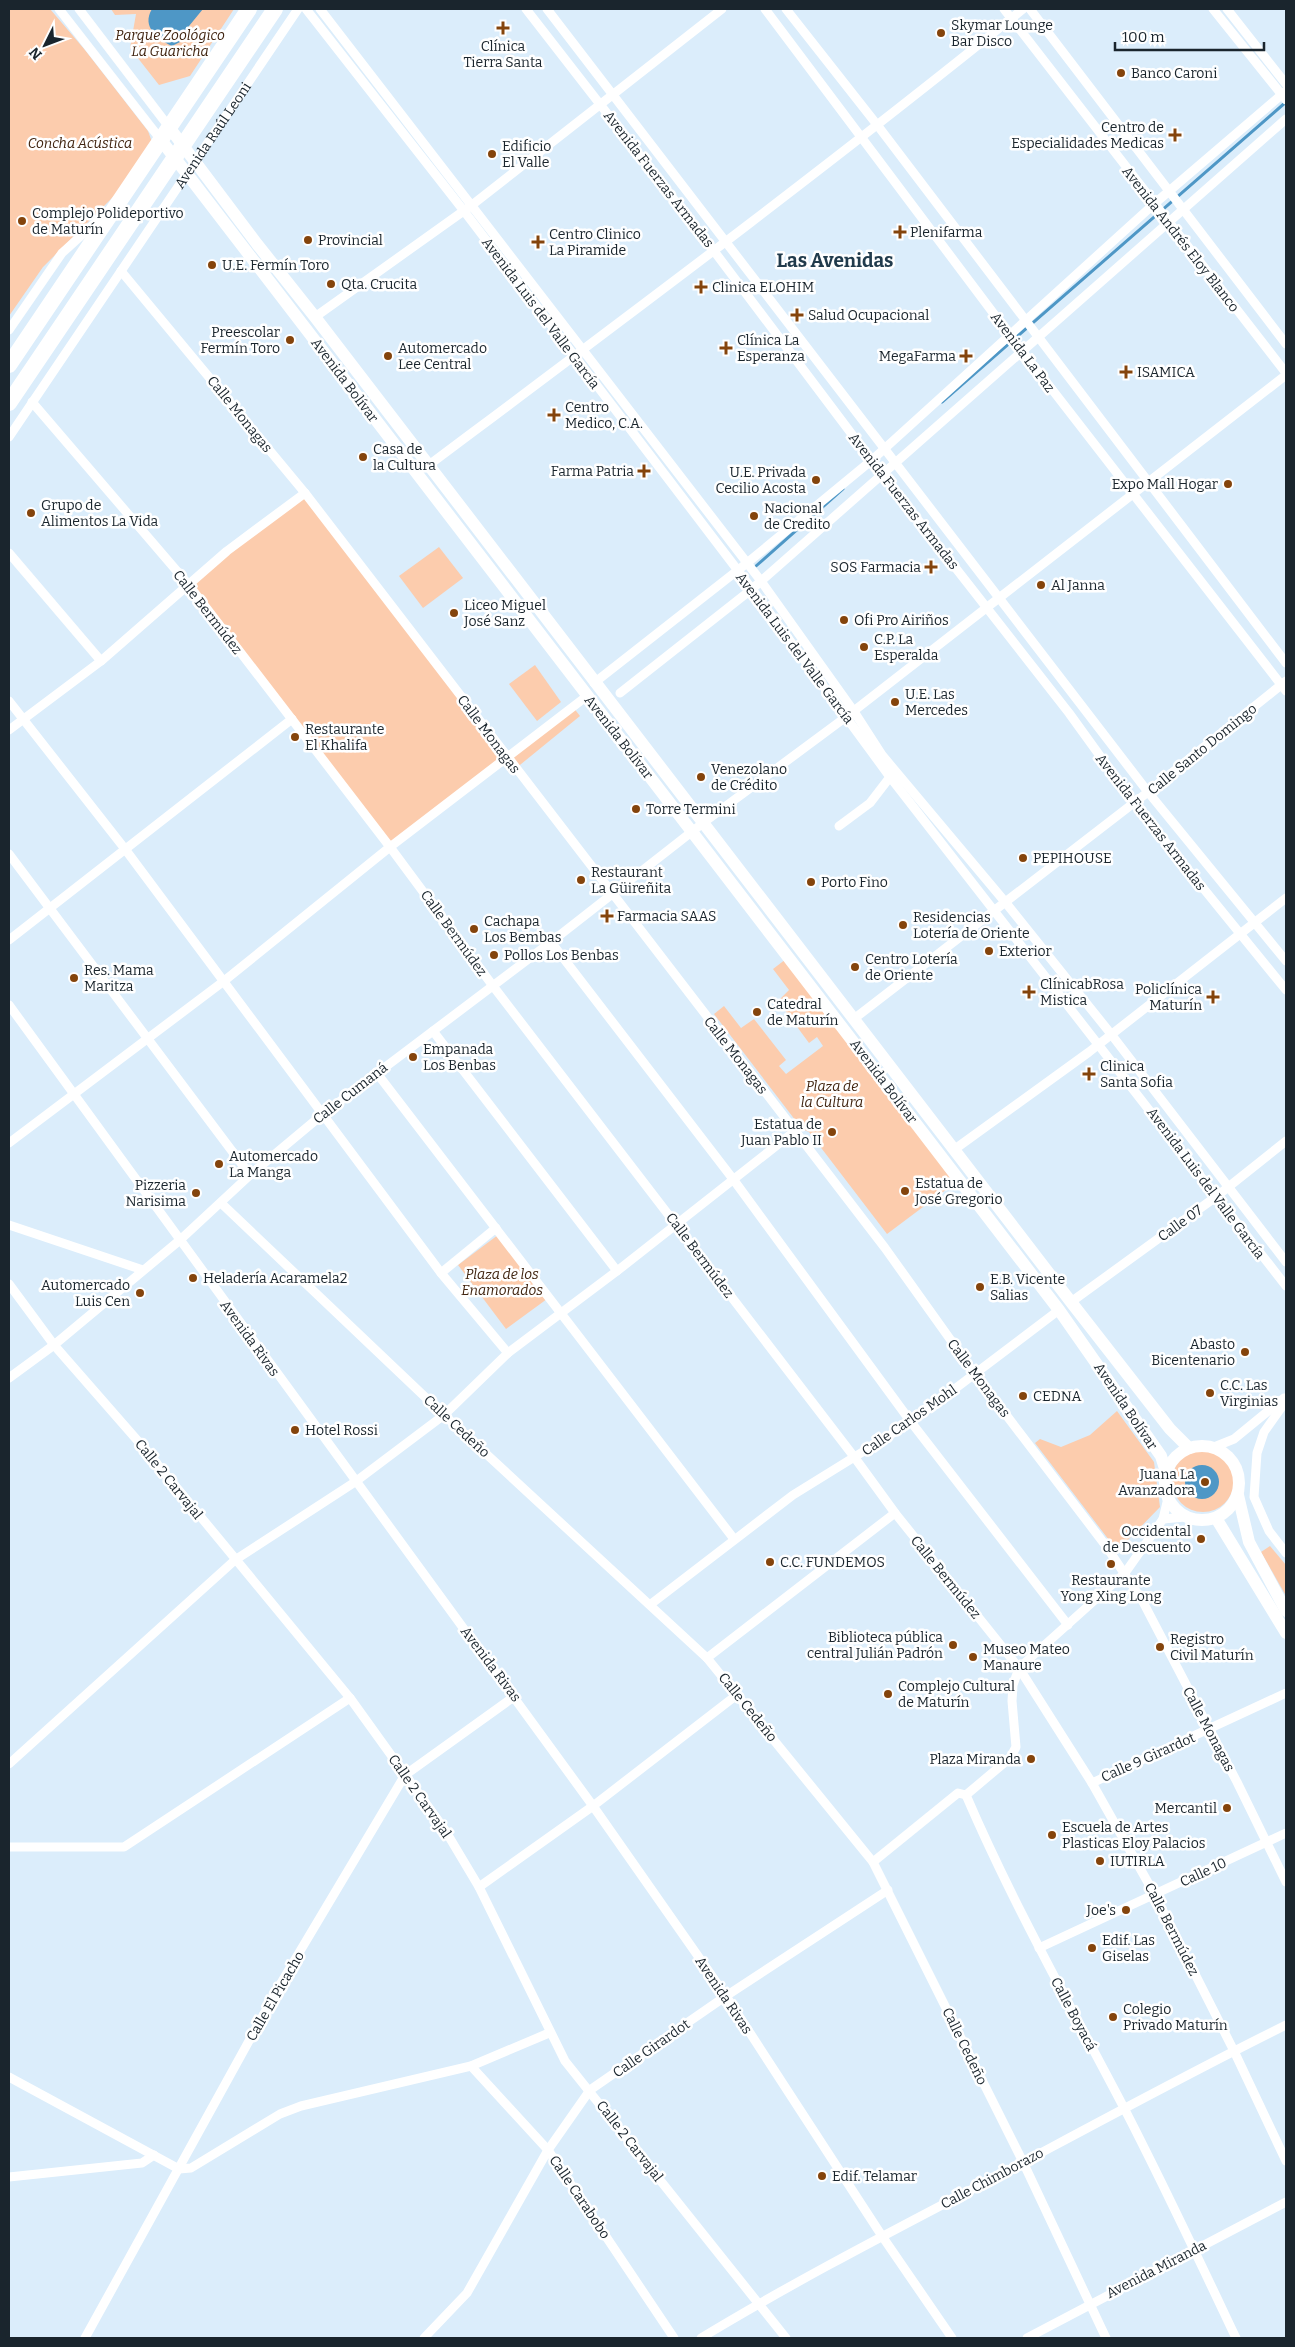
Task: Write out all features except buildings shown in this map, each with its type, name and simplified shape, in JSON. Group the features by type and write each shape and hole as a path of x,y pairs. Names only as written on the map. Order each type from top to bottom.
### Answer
{"highway":[{"path":"9,365 249,9"},
{"name":"Avenida Raúl Leoni","path":"9,402 275,9"}],"street":[{"name":"Avenida Bolívar","path":"59,9 165,133"},
{"name":"Avenida Bolívar","path":"80,9 178,151 187,174 1059,1310 1161,1456 1166,1472"},
{"name":"Avenida Raúl Leoni","path":"9,437 298,9"},
{"name":"Avenida Luis del Valle García","path":"306,9 464,211 737,571 882,755 1006,903 1111,1034 1286,1262"},
{"name":"Avenida Luis del Valle García","path":"320,9 761,581 890,777 994,912 1099,1043 1286,1286"},
{"name":"Avenida Fuerzas Armadas","path":"526,9 714,251 872,461 1069,713 1134,803 1286,990"},
{"name":"Avenida Fuerzas Armadas","path":"547,9 1148,792 1286,961"},
{"path":"315,317 472,205 722,9"},
{"name":"Avenida La Paz","path":"765,9 1011,337 1132,494 1285,686"},
{"name":"Avenida La Paz","path":"786,9 878,126 1286,663"},
{"name":"Avenida Andrés Eloy Blanco","path":"1004,9 1286,374"},
{"path":"429,465 878,126 1023,9"},
{"name":"Avenida Andrés Eloy Blanco","path":"1030,9 1286,344"},
{"path":"594,683 737,571 872,461 1028,323 1155,205 1284,96 1213,9"},
{"path":"1227,9 1286,84"},
{"path":"620,693 752,590 1286,119"},
{"name":"Avenida Bolívar","path":"178,151 195,161 1071,1302 1170,1428 1189,1448"},
{"path":"9,330 62,253 119,202"},
{"name":"Calle Monagas","path":"121,271 305,493 885,1248 975,1374 1125,1573 1142,1600 1286,1882"},
{"name":"Calle Cumaná","path":"9,1378 54,1344 180,1240 250,1175 376,1072 434,1031 703,823 850,714 1286,374"},
{"name":"Calle Bermúdez","path":"32,402 188,584 895,1513 1019,1668 1092,1783 1155,1895 1234,2051 1286,2160"},
{"path":"9,730 101,660 227,551 305,493"},
{"path":"9,553 101,660"},
{"name":"Calle Santo Domingo","path":"854,1018 1006,903 1285,686"},
{"path":"9,1143 224,981 390,847 508,759 587,696"},
{"path":"9,701 224,981 441,1273 508,1352"},
{"path":"9,940 292,719"},
{"path":"839,826 870,803 890,777"},
{"path":"9,854 250,1175"},
{"path":"954,1149 1111,1034 1286,898"},
{"path":"551,942 733,1179 911,1422 1068,1625"},
{"name":"Avenida Rivas","path":"9,1005 73,1096 355,1482 515,1696 593,1806 726,1996 882,2236 952,2338"},
{"path":"434,1031 617,1270"},
{"path":"376,1072 734,1539"},
{"path":"9,1764 235,1560 355,1482 444,1415 508,1352 560,1311 617,1270 795,1131"},
{"name":"Calle 07","path":"1071,1302 1217,1196 1286,1141"},
{"name":"Calle Cedeño","path":"221,1203 444,1415 708,1658 873,1862 1023,2162 1106,2338"},
{"path":"9,1226 143,1270"},
{"path":"441,1273 496,1228"},
{"name":"Calle 2 Carvajal","path":"9,1284 54,1344 144,1448 350,1698 445,1830 479,1888 549,2033 565,2061 786,2338"},
{"name":"Calle Carlos Mohl","path":"650,1604 792,1495 911,1422 1059,1310"},
{"path":"1214,1447 1234,1439 1286,1396"},
{"path":"1286,1401 1264,1432 1257,1453 1254,1498 1269,1530 1286,1553"},
{"path":"1201,1445 1214,1447 1225,1453 1233,1461 1238,1472 1240,1484 1238,1495 1229,1509 1216,1518 1201,1521 1185,1516 1175,1509 1165,1490 1166,1472 1175,1458 1189,1448 1201,1445"},
{"path":"1238,1495 1249,1542 1286,1612"},
{"path":"873,1862 958,1793 966,1795 1010,1758 1016,1747 1012,1701 1014,1684 1019,1668 1125,1573 1163,1519 1168,1498"},
{"path":"708,1658 895,1513"},
{"path":"1163,1519 1185,1516"},
{"path":"1216,1518 1286,1633"},
{"name":"Calle 9 Girardot","path":"1092,1783 1286,1693"},
{"path":"479,1888 593,1806 738,1694"},
{"name":"Calle El Picacho","path":"85,2338 281,1984 405,1775 515,1696"},
{"path":"9,1847 124,1847 350,1698"},
{"name":"Calle Boyacá","path":"966,1795 983,1835 1039,1948 1123,2107 1236,2338"},
{"name":"Calle 10","path":"1039,1948 1286,1833"},
{"name":"Calle Girardot","path":"424,2338 467,2293 548,2150 590,2090 726,1996 888,1890"},
{"name":"Calle Chimborazo","path":"701,2338 758,2303 1123,2107 1286,2025"},
{"path":"9,2078 179,2169 191,2168 280,2114 301,2106 471,2066 549,2033"},
{"name":"Calle Carabobo","path":"471,2066 548,2150 674,2338"},
{"path":"9,2177 142,2163 154,2155"},
{"name":"Avenida Miranda","path":"1027,2338 1286,2202"}],"green space":[{"name":"Concha Acústica","path":"9,9 50,9 85,50 148,131 152,142 126,184 43,267 9,316"},
{"name":"Parque Zoológico La Guaricha","path":"111,9 234,9 190,76 159,85 130,48 136,14 115,15"},
{"path":"305,493 507,758 573,707 580,716 515,769 508,759 390,847 188,584"},
{"path":"439,547 463,578 423,608 399,576"},
{"path":"535,665 561,702 537,721 509,684"},
{"name":"Plaza de la Cultura","path":"786,959 955,1183 887,1234 809,1132 802,1129 714,1014 724,1006 741,1028 754,1019 786,1060 779,1066 786,1074 823,1046 817,1037 809,1043 778,1001 789,990 773,969"},
{"name":"Plaza de los Enamorados","path":"498,1235 547,1299 506,1329 458,1265"},
{"path":"1117,1411 1154,1462 1160,1507 1124,1544 1112,1544 1035,1443 1040,1439 1061,1447 1090,1435"},
{"path":"1203,1450 1215,1452 1225,1459 1232,1469 1234,1481 1232,1493 1225,1503 1215,1510 1203,1512 1191,1510 1181,1503 1174,1493 1172,1481 1174,1469 1181,1459 1191,1452"},
{"path":"1270,1546 1286,1565 1286,1596 1261,1552"}],"water":[{"path":"152,9 203,9 189,26 190,37 172,46 161,40 150,27 149,15"},
{"path":"1202,1465 1209,1466 1214,1470 1218,1475 1218,1489 1214,1494 1209,1498 1202,1499 1195,1498 1190,1494 1186,1489 1185,1482 1186,1475 1190,1470 1195,1466"}],"waterway":[{"path":"942,402 1286,102"},
{"path":"756,566 843,489"}],"place":[{"name":"Clínica Tierra Santa","path":"503,28"},
{"name":"Skymar Lounge Bar Disco","path":"941,33"},
{"name":"Banco Caroni","path":"1121,73"},
{"name":"Centro de Especialidades Medicas","path":"1175,135"},
{"name":"Edificio El Valle","path":"492,154"},
{"name":"Complejo Polideportivo de Maturín","path":"22,221"},
{"name":"Plenifarma","path":"900,232"},
{"name":"Provincial","path":"308,240"},
{"name":"Centro Clinico La Piramide","path":"538,242"},
{"name":"U.E. Fermín Toro","path":"212,265"},
{"name":"Qta. Crucita","path":"331,284"},
{"name":"Clinica ELOHIM","path":"701,287"},
{"name":"Salud Ocupacional","path":"797,315"},
{"name":"Preescolar Fermín Toro","path":"290,340"},
{"name":"Clínica La Esperanza","path":"726,348"},
{"name":"Automercado Lee Central","path":"388,356"},
{"name":"MegaFarma","path":"966,356"},
{"name":"ISAMICA","path":"1126,372"},
{"name":"Centro Medico, C.A.","path":"554,415"},
{"name":"Casa de la Cultura","path":"363,457"},
{"name":"Farma Patria","path":"644,471"},
{"name":"U.E. Privada Cecilio Acosta","path":"816,480"},
{"name":"Expo Mall Hogar","path":"1228,484"},
{"name":"Grupo de Alimentos La Vida","path":"31,513"},
{"name":"Nacional de Credito","path":"754,516"},
{"name":"SOS Farmacia","path":"931,567"},
{"name":"Al Janna","path":"1041,585"},
{"name":"Liceo Miguel José Sanz","path":"454,613"},
{"name":"Ofi Pro Airiños","path":"844,620"},
{"name":"C.P. La Esperalda","path":"864,647"},
{"name":"U.E. Las Mercedes","path":"895,702"},
{"name":"Restaurante El Khalifa","path":"295,737"},
{"name":"Venezolano de Crédito","path":"701,777"},
{"name":"Torre Termini","path":"636,809"},
{"name":"PEPIHOUSE","path":"1023,858"},
{"name":"Restaurant La Güireñita","path":"581,880"},
{"name":"Porto Fino","path":"811,882"},
{"name":"Farmacia SAAS","path":"607,916"},
{"name":"Residencias Lotería de Oriente","path":"903,925"},
{"name":"Cachapa Los Bembas","path":"474,929"},
{"name":"Exterior","path":"989,951"},
{"name":"Pollos Los Benbas","path":"494,955"},
{"name":"Centro Lotería de Oriente","path":"855,967"},
{"name":"Res. Mama Maritza","path":"74,978"},
{"name":"ClínicabRosa Mistica","path":"1029,992"},
{"name":"Policlínica Maturín","path":"1213,997"},
{"name":"Catedral de Maturín","path":"757,1012"},
{"name":"Empanada Los Benbas","path":"413,1057"},
{"name":"Clinica Santa Sofia","path":"1089,1074"},
{"name":"Estatua de Juan Pablo II","path":"832,1132"},
{"name":"Automercado La Manga","path":"219,1164"},
{"name":"Estatua de José Gregorio","path":"905,1191"},
{"name":"Pizzeria Narisima","path":"196,1193"},
{"name":"Heladería Acaramela2","path":"193,1278"},
{"name":"E.B. Vicente Salias","path":"980,1287"},
{"name":"Automercado Luis Cen","path":"140,1293"},
{"name":"Abasto Bicentenario","path":"1245,1352"},
{"name":"C.C. Las Virginias","path":"1210,1393"},
{"name":"CEDNA","path":"1023,1396"},
{"name":"Hotel Rossi","path":"295,1430"},
{"name":"Juana La Avanzadora","path":"1205,1482"},
{"name":"Occidental de Descuento","path":"1201,1539"},
{"name":"C.C. FUNDEMOS","path":"770,1562"},
{"name":"Restaurante Yong Xing Long","path":"1111,1564"},
{"name":"Biblioteca pública central Julián Padrón","path":"953,1645"},
{"name":"Registro Civil Maturín","path":"1160,1647"},
{"name":"Museo Mateo Manaure","path":"973,1657"},
{"name":"Complejo Cultural de Maturín","path":"888,1694"},
{"name":"Plaza Miranda","path":"1031,1759"},
{"name":"Mercantil","path":"1227,1808"},
{"name":"Escuela de Artes Plasticas Eloy Palacios","path":"1052,1835"},
{"name":"IUTIRLA","path":"1100,1861"},
{"name":"Joe's","path":"1126,1910"},
{"name":"Edif. Las Giselas","path":"1092,1948"},
{"name":"Colegio Privado Maturín","path":"1113,2017"},
{"name":"Edif. Telamar","path":"822,2176"}],"district":[{"name":"Las Avenidas","path":"835,260"}]}
